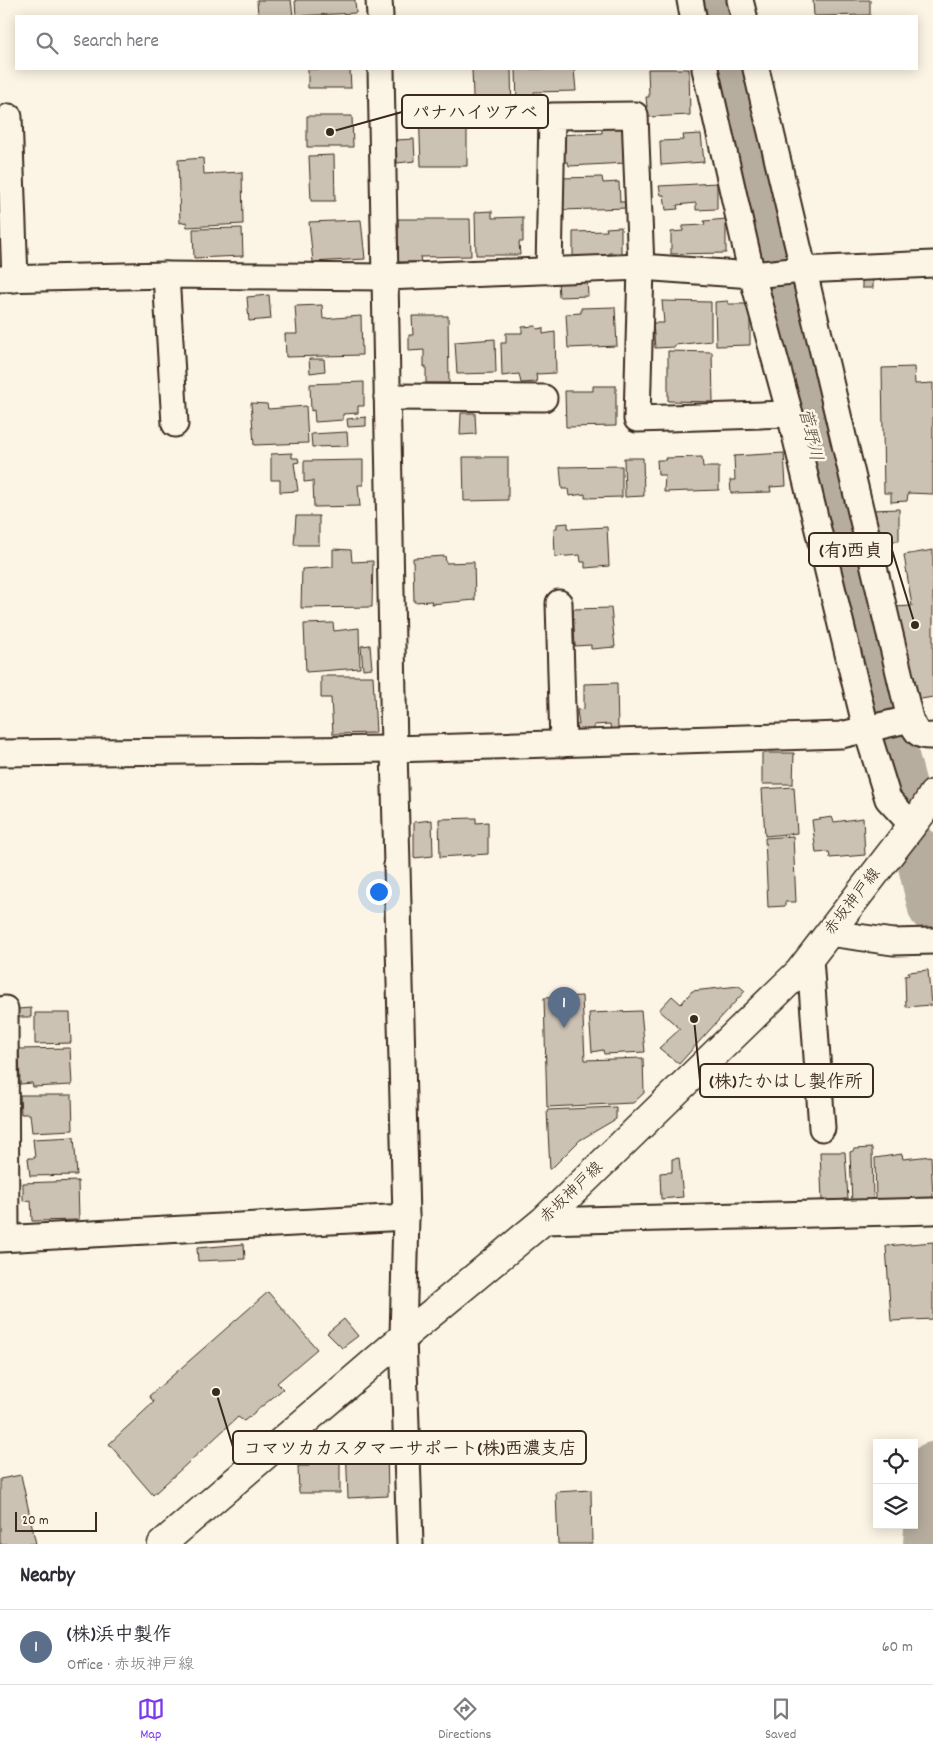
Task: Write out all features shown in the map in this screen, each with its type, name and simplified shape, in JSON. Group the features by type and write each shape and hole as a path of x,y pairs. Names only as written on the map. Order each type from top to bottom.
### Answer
{"main road":[{"name":"赤坂神戸線","path":"162,1544 403,1337 543,1222 799,972 925,817"}],"street":[{"path":"380,0 380,15"},
{"path":"690,0 693,15"},
{"path":"740,0 744,15"},
{"path":"381,70 394,750 406,1217 403,1337 410,1544"},
{"path":"705,70 775,273 905,720 924,736 933,736"},
{"path":"756,70 790,414 888,799 925,817"},
{"path":"549,271 552,116 635,115 641,267 637,419 790,414"},
{"path":"9,117 7,279 166,275 385,277 641,267 775,273 933,264"},
{"path":"166,275 175,424"},
{"path":"387,398 544,398"},
{"path":"559,603 563,744"},
{"path":"0,753 394,750 841,735 905,720"},
{"path":"829,934 893,942 933,942"},
{"path":"810,958 822,1128"},
{"path":"5,1009 3,1238 406,1217"},
{"path":"543,1222 933,1211"}],"building":[{"path":"257,0 291,0 293,15 258,15"},
{"path":"295,0 355,0 356,13 296,15"},
{"path":"813,0 870,0 870,15 814,15"},
{"path":"308,70 350,70 351,88 308,88"},
{"path":"472,70 511,70 512,120 474,122"},
{"path":"516,70 574,70 576,91 534,92 534,103 517,104"},
{"path":"648,70 689,70 690,115 648,117 646,97 649,97"},
{"path":"467,109 467,166 421,166 419,110"},
{"path":"307,116 352,116 353,147 307,147"},
{"path":"624,127 626,163 569,166 568,162 560,163 558,135 602,133 602,128"},
{"path":"701,134 704,162 661,165 660,141 684,140 683,135"},
{"path":"414,139 415,161 397,163 396,140"},
{"path":"334,155 335,201 311,201 309,156"},
{"path":"203,158 204,174 242,172 243,224 187,227 186,222 180,223 178,160"},
{"path":"602,177 603,183 619,182 620,202 627,202 628,208 560,210 559,178"},
{"path":"717,183 717,209 696,210 696,203 677,205 678,209 666,210 664,195 661,195 659,186"},
{"path":"492,211 492,218 523,217 523,242 519,242 520,255 476,255 475,212"},
{"path":"398,219 470,219 471,256 420,257 421,262 398,262"},
{"path":"726,219 726,253 671,254 671,232 683,231 683,226 705,225 704,221"},
{"path":"361,220 365,259 313,262 309,222"},
{"path":"621,227 621,253 609,253 609,258 573,258 573,232 607,231 606,228"},
{"path":"242,228 243,256 194,258 193,229"},
{"path":"862,276 873,276 873,288 862,288"},
{"path":"587,279 588,296 559,297 558,280"},
{"path":"269,295 271,319 249,321 247,297"},
{"path":"662,301 711,302 711,341 655,348 653,323 664,323"},
{"path":"728,301 728,304 747,304 748,310 750,310 750,345 716,346 715,302"},
{"path":"322,305 323,319 361,316 362,355 286,357 285,334 297,334 295,306"},
{"path":"615,307 617,346 568,348 566,314 581,313 581,308"},
{"path":"412,316 448,316 449,383 426,383 424,350 409,351 409,335 413,335"},
{"path":"536,326 537,329 543,328 543,334 555,332 556,373 536,374 537,382 521,383 519,374 502,376 501,343 506,343 506,333 522,333 522,327"},
{"path":"495,339 496,373 457,374 455,342"},
{"path":"668,351 712,352 713,402 668,401"},
{"path":"309,359 324,359 325,371 310,373"},
{"path":"914,367 915,384 933,383 933,494 908,493 907,501 891,502 891,493 884,493 882,368"},
{"path":"364,382 364,406 358,406 358,413 343,414 343,420 315,422 314,410 311,411 310,384"},
{"path":"593,386 616,386 616,426 566,427 565,391 593,391"},
{"path":"251,403 267,404 268,409 306,406 308,443 254,445"},
{"path":"461,413 475,413 476,434 460,435"},
{"path":"366,417 366,426 348,427 347,419"},
{"path":"347,432 348,446 312,447 311,434"},
{"path":"292,453 292,458 298,458 299,462 294,463 298,491 280,492 280,480 271,480 271,454"},
{"path":"784,453 786,486 770,487 771,492 731,493 730,480 735,480 734,456"},
{"path":"463,457 508,457 508,500 464,501"},
{"path":"702,457 703,467 719,467 719,490 664,492 665,475 658,475 657,460"},
{"path":"624,458 643,458 644,496 625,497"},
{"path":"363,460 363,485 358,485 360,506 314,507 313,481 304,482 304,461"},
{"path":"622,466 622,497 585,498 585,494 569,496 568,489 562,489 560,467"},
{"path":"899,509 899,541 885,541 885,546 879,547 871,510"},
{"path":"296,516 319,516 319,545 294,545"},
{"path":"568,523 568,529 607,527 609,566 585,568 585,562 581,562 580,555 555,557 554,528 557,528 557,524"},
{"path":"333,549 351,550 352,562 373,561 372,607 301,608 302,569 333,567"},
{"path":"933,550 933,697 915,700 906,643 902,643 894,607 912,606 904,555"},
{"path":"445,556 446,563 474,562 475,600 431,604 432,601 414,602 413,558"},
{"path":"611,608 615,647 591,649 591,645 575,646 573,609"},
{"path":"333,623 334,631 359,628 360,668 306,672 304,624"},
{"path":"370,645 372,668 363,669 361,646"},
{"path":"321,676 373,676 376,733 333,734 331,698 321,698"},
{"path":"617,683 618,731 611,731 610,724 594,725 594,731 573,732 573,725 579,725 577,710 584,709 584,684"},
{"path":"762,753 794,753 793,784 762,784"},
{"path":"794,787 797,833 765,836 762,789"},
{"path":"832,817 834,822 863,818 865,855 830,858 829,852 816,853 812,820"},
{"path":"476,818 476,823 488,822 488,854 440,857 439,819"},
{"path":"432,820 433,856 414,858 414,822"},
{"path":"793,836 796,902 785,902 785,906 768,907 765,838"},
{"path":"928,970 931,1005 906,1007 905,976 909,975 908,972"},
{"path":"739,986 745,991 679,1064 659,1048 680,1029 659,1010 672,996 681,1004 692,991"},
{"path":"582,996 585,1060 643,1058 644,1093 633,1103 547,1107 544,998"},
{"path":"31,1008 31,1017 18,1017 18,1009"},
{"path":"641,1011 645,1052 604,1054 603,1050 592,1052 589,1013"},
{"path":"35,1013 70,1013 71,1043 35,1044"},
{"path":"70,1048 72,1085 33,1087 32,1083 20,1084 19,1049"},
{"path":"20,1095 72,1095 73,1130 32,1132 30,1114 21,1114"},
{"path":"616,1107 616,1119 580,1140 550,1170 547,1110"},
{"path":"74,1137 77,1175 30,1176 28,1158 35,1158 33,1139"},
{"path":"872,1148 873,1201 852,1204 850,1152 854,1149"},
{"path":"820,1152 845,1152 848,1199 822,1201"},
{"path":"902,1154 903,1159 931,1156 933,1198 876,1200 875,1158"},
{"path":"679,1158 683,1197 661,1199 660,1173 672,1172 672,1159"},
{"path":"78,1181 79,1220 32,1221 31,1200 23,1201 23,1183"},
{"path":"933,1242 933,1319 891,1321 886,1246"},
{"path":"244,1244 245,1259 198,1261 197,1248"},
{"path":"268,1292 317,1349 277,1383 283,1389 244,1421 238,1417 153,1495 109,1444 154,1402 149,1396"},
{"path":"344,1319 358,1336 342,1348 327,1333"},
{"path":"346,1445 387,1445 388,1496 348,1498"},
{"path":"340,1457 340,1493 299,1493 298,1466 309,1466 309,1458"},
{"path":"21,1475 36,1544 0,1544 0,1479"},
{"path":"591,1490 592,1544 558,1544 556,1492"}],"waterway":[{"name":"菅野川","path":"716,0 720,15"},
{"name":"菅野川","path":"731,70 814,461 881,686 895,760 905,797"},
{"name":"菅野川","path":"920,853 933,908"},
{"name":"菅野川","path":"928,1544 933,1467"}],"place":[{"name":"パナハイツアベ","path":"330,132"},
{"name":"(有)西貞","path":"915,625"},
{"name":"(株)たかはし製作所","path":"694,1019"},
{"name":"(株)浜中製作","path":"564,1028"},
{"name":"コマツカカスタマーサポート(株)西濃支店","path":"216,1392"}]}
